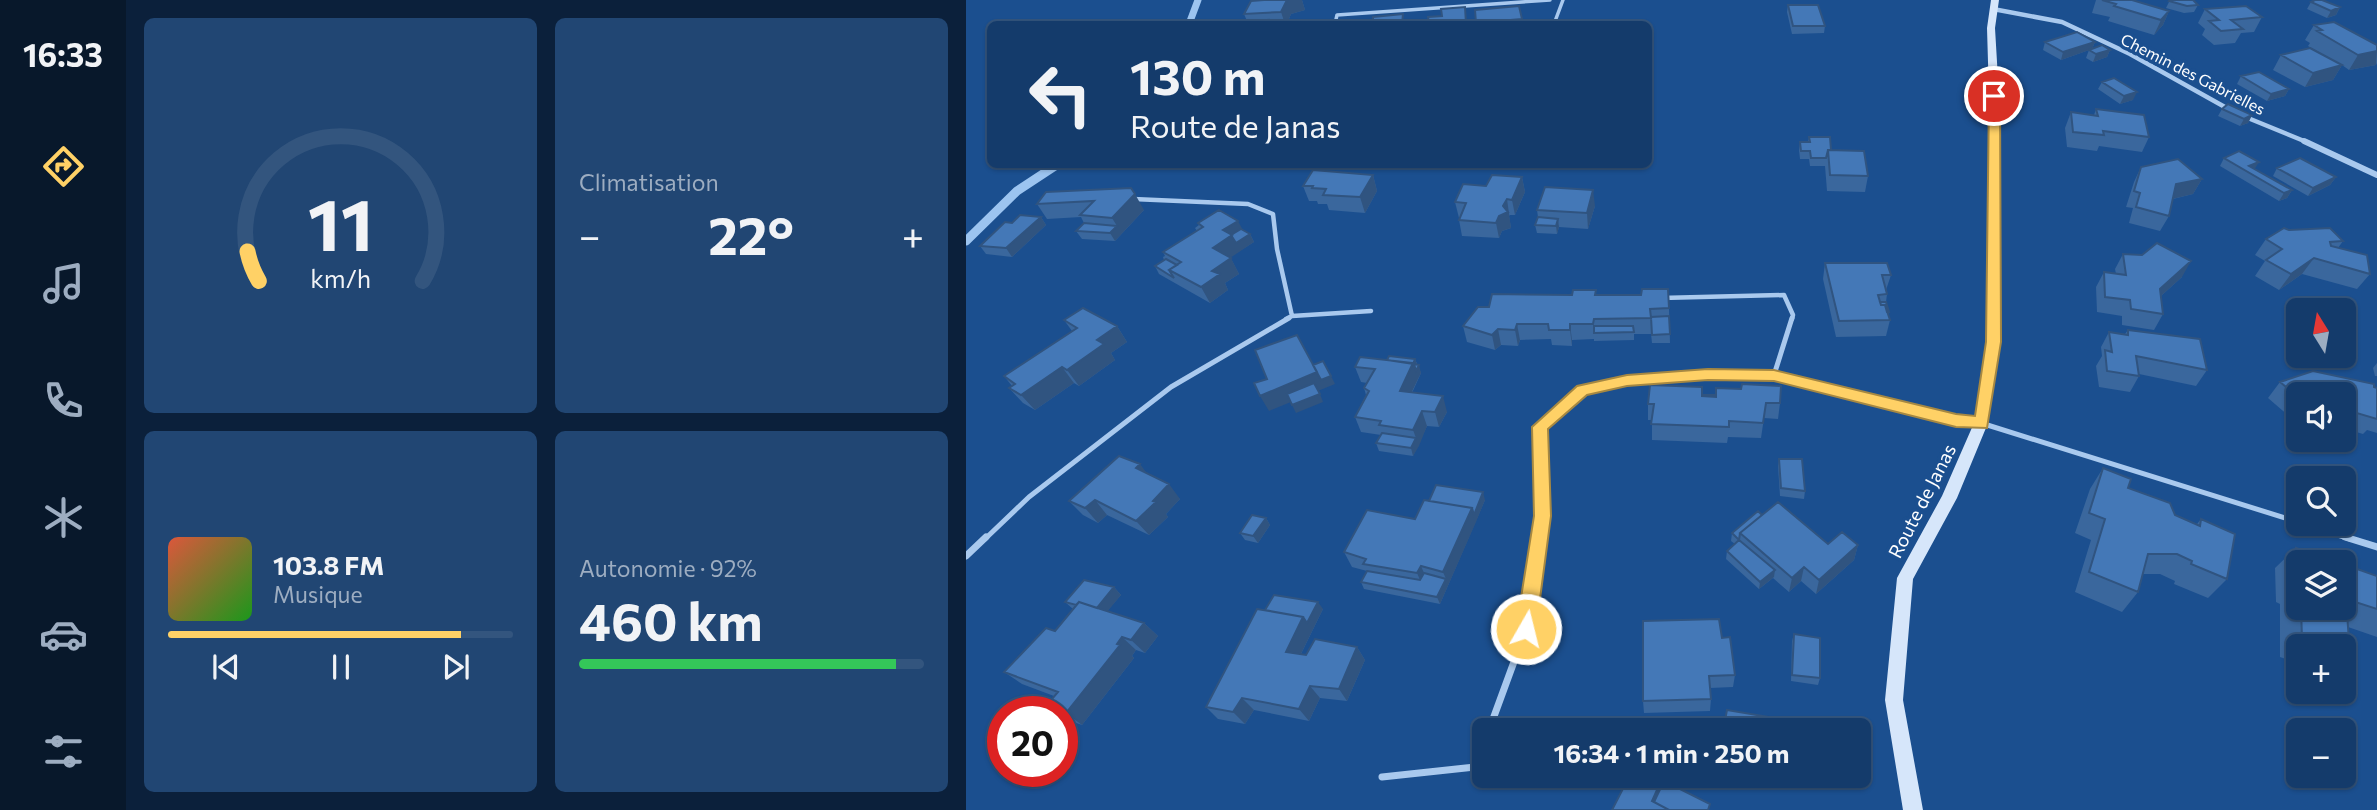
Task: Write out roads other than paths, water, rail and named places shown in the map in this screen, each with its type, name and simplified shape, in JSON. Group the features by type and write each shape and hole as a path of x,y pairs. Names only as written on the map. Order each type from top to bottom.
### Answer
{"street":[{"name":"Chemin des Gabrielles","path":"1994,4 2062,22 2130,54 2231,111 2343,157 2377,174"},
{"name":"Route de Janas","path":"1913,810 1895,700 1905,578 1950,498 1982,423 1994,342 1994,96 1991,28 1994,4"}],"lane":[{"path":"1336,21 1337,15 1550,0"},
{"path":"1555,21 1563,0"},
{"path":"1130,199 1180,199 1248,204 1273,214 1277,249 1292,316"},
{"path":"1649,298 1784,295 1793,316 1774,375"},
{"path":"966,556 1029,497 1171,387 1292,316 1371,311"},
{"path":"1493,718 1526,629 1543,516 1540,427 1583,390 1627,380 1708,375 1774,375 1956,421 1982,423 2286,519"},
{"path":"2342,536 2377,547"},
{"path":"1382,777 1472,767"}],"waterway":[{"path":"1190,21 1198,0"},
{"path":"966,241 1017,191 1052,168"}]}
